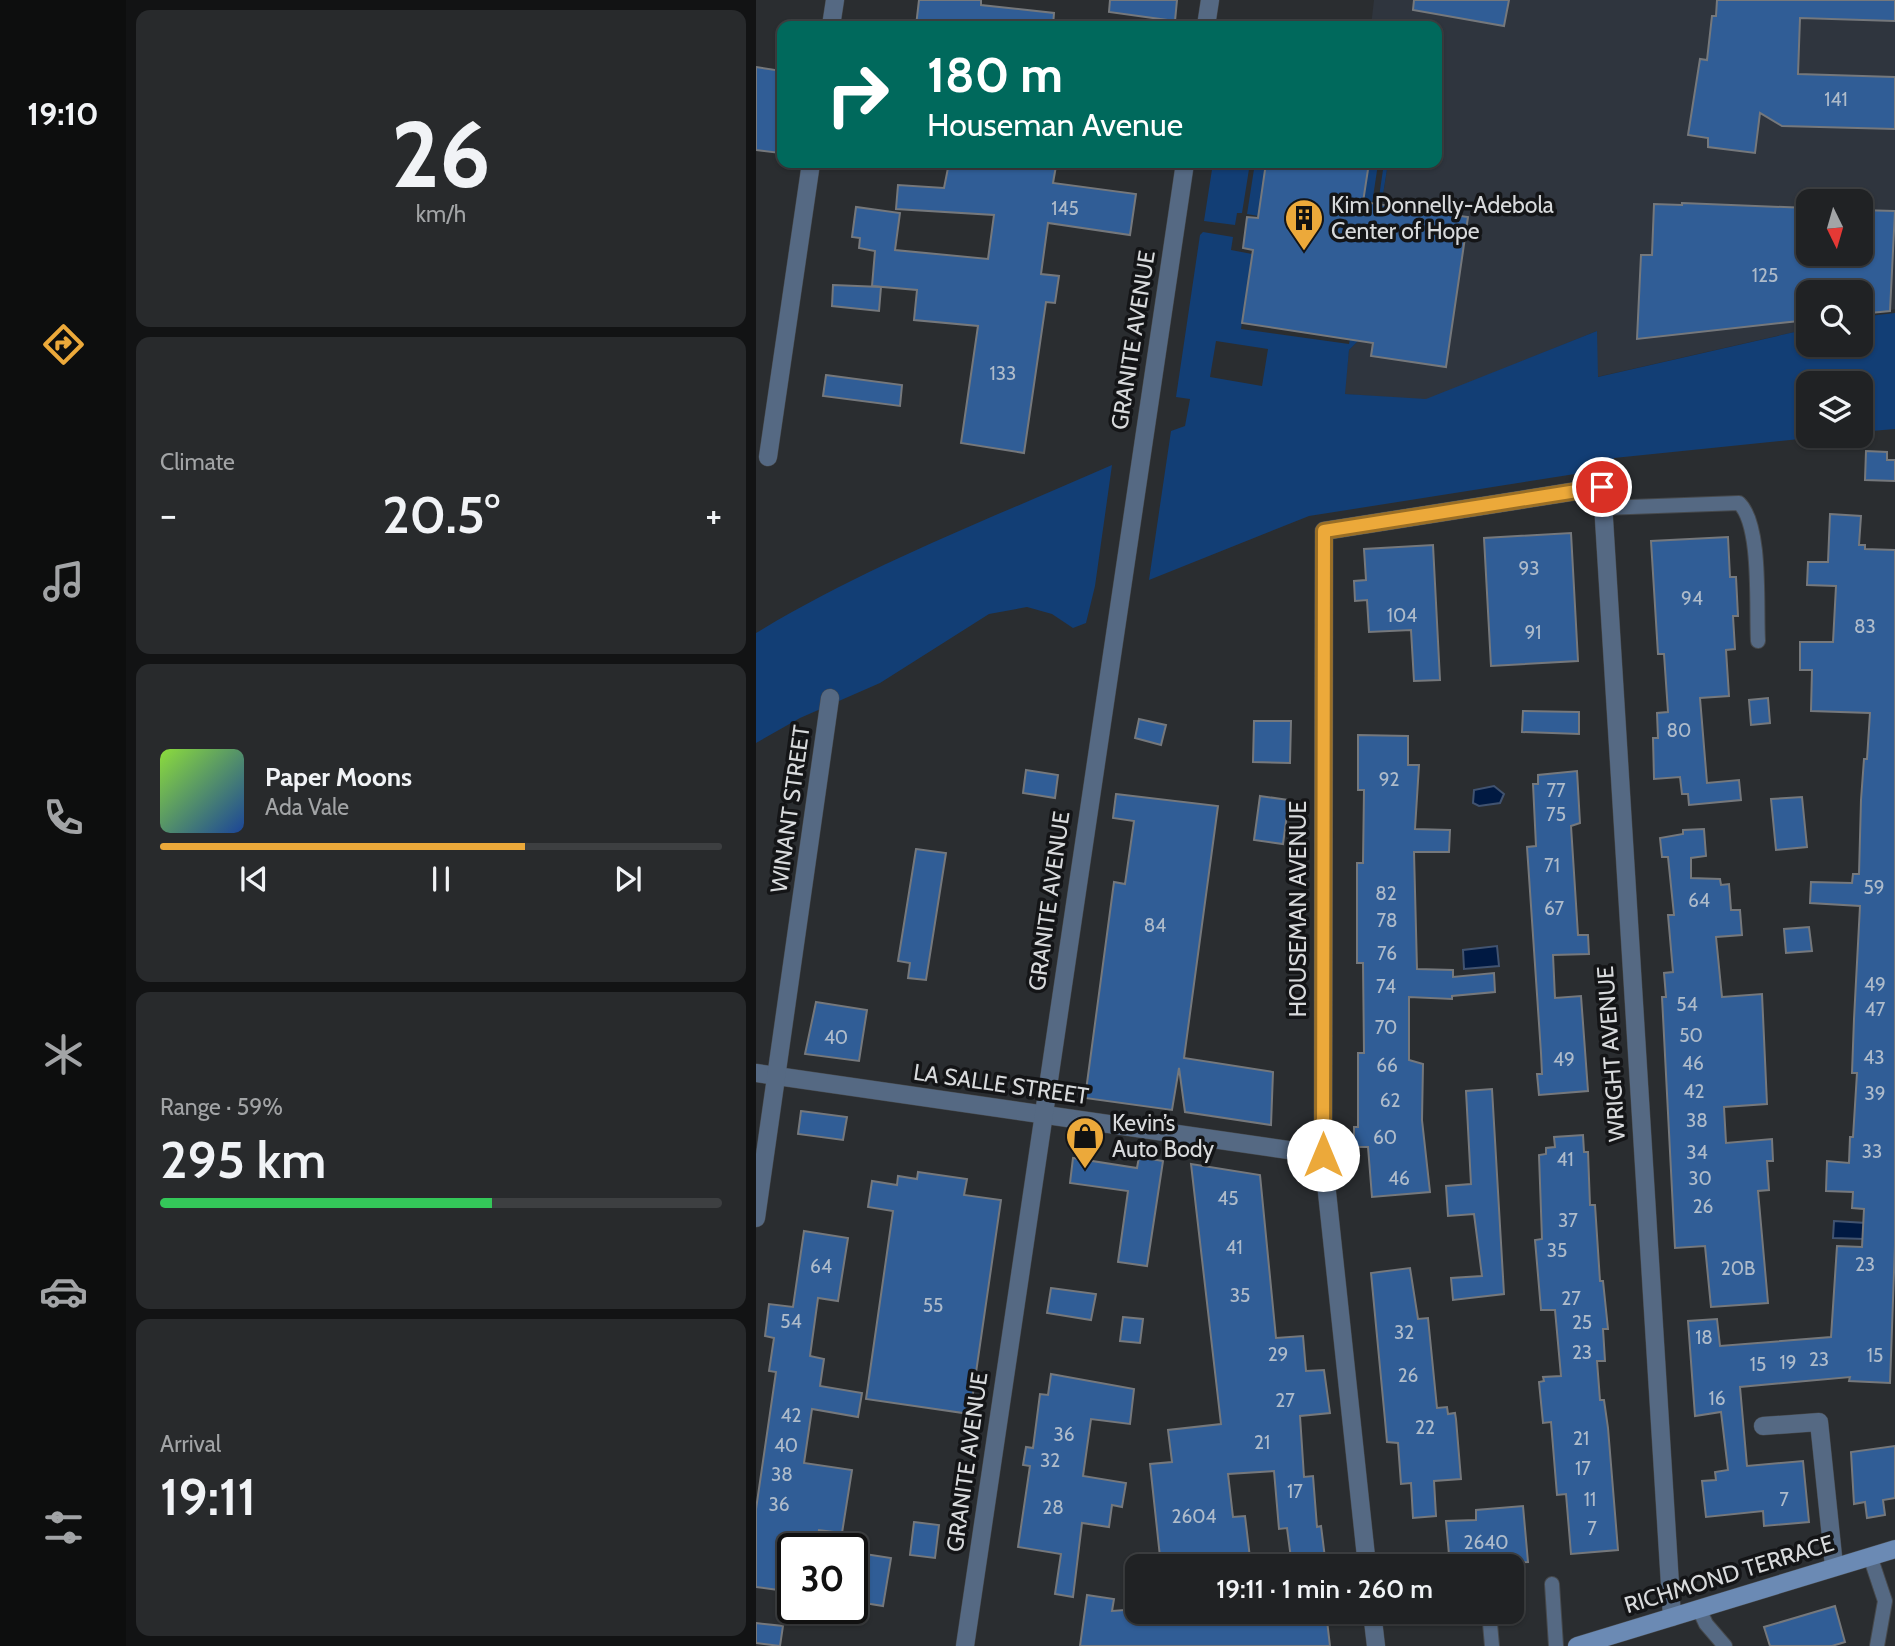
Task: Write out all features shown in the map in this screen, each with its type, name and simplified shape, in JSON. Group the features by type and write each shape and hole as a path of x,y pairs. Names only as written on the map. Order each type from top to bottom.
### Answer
{"main road":[{"name":"RICHMOND TERRACE","path":"1577,1646 1895,1549"}],"street":[{"path":"832,21 835,0"},
{"path":"1207,21 1210,0"},
{"path":"768,457 810,168"},
{"name":"GRANITE AVENUE","path":"965,1646 1119,591 1184,168"},
{"name":"WRIGHT AVENUE","path":"1602,487 1672,1617"},
{"name":"HOUSEMAN AVENUE","path":"1366,1554 1323,1155 1324,531 1602,487"},
{"name":"WINANT STREET","path":"756,1218 830,698"},
{"name":"LA SALLE STREET","path":"756,1073 1323,1155"},
{"path":"1763,1426 1819,1422 1834,1566"},
{"path":"1373,1624 1376,1646"}],"lane":[{"path":"1604,508 1739,503 1748,511 1752,530 1758,641"},
{"path":"1870,1556 1890,1604 1877,1646"},
{"path":"1552,1584 1556,1646"},
{"path":"1699,1609 1706,1625 1725,1646"},
{"path":"1490,1624 1492,1646"}],"shaded area":[{"path":"1374,0 1895,0 1895,309 1873,314 1873,280 1796,280 1796,332 1597,377 1597,331 1426,400 1344,394 1349,350 1360,339 1387,168 1442,168 1442,21 1372,21"},
{"path":"1212,168 1249,168 1242,213 1237,213 1235,225 1204,221"},
{"path":"1254,168 1265,168 1258,216 1247,214"},
{"path":"1368,168 1377,168 1358,297 1349,317 1346,339 1343,338"},
{"path":"1383,168 1387,168 1360,339 1349,350 1345,394 1426,399 1597,331 1598,377 1796,332 1796,357 1873,357 1873,316 1895,313 1895,429 1873,431 1873,371 1796,371 1796,439 1614,458 1607,469 1309,516 1149,580 1171,431 1185,426 1190,399 1176,397 1200,235 1203,232 1233,237 1231,250 1252,254 1241,329 1349,344 1354,318 1364,299","holes":["1216,341 1268,349 1262,386 1210,377"]},
{"path":"1112,465 1095,586 1086,623 1073,628 1052,614 1027,607 989,614 880,683 800,718 756,743 756,633 886,564"},
{"path":"1494,786 1504,794 1500,803 1479,806 1473,803 1474,790"},
{"path":"1497,946 1499,966 1464,969 1463,950"},
{"path":"1834,1221 1866,1223 1865,1239 1833,1238"}],"building":[{"path":"919,0 981,0 981,5 1054,13 1053,21 917,21"},
{"path":"1110,0 1177,0 1175,21 1109,12"},
{"path":"1414,0 1509,0 1504,26 1413,10"},
{"path":"1717,0 1895,0 1895,21 1800,18 1798,74 1895,77 1895,129 1782,126 1760,113 1755,153 1708,147 1708,138 1688,135 1700,59 1707,60 1712,16 1716,16"},
{"path":"756,67 777,70 777,153 756,150"},
{"path":"948,168 1056,168 1053,183 1136,194 1130,235 1048,223 1041,274 1059,276 1055,303 1046,302 1024,453 961,443 978,326 914,320 917,290 872,286 875,251 859,248 860,238 852,237 856,207 900,213 895,250 988,259 994,215 896,209 898,185 944,188"},
{"path":"1265,168 1368,168 1363,202 1468,217 1446,367 1371,356 1373,343 1242,323 1253,250 1243,248 1247,217 1258,218"},
{"path":"1654,204 1796,208 1796,266 1873,266 1873,210 1895,211 1890,311 1873,313 1873,280 1796,280 1796,321 1637,339 1641,255 1652,255"},
{"path":"833,285 881,287 879,311 832,306"},
{"path":"826,375 902,385 900,406 823,396"},
{"path":"1866,451 1887,452 1887,460 1895,460 1895,481 1865,480"},
{"path":"1830,514 1861,516 1859,545 1865,545 1865,549 1895,550 1895,1245 1890,1383 1849,1381 1850,1377 1740,1387 1747,1466 1803,1461 1809,1522 1764,1526 1763,1511 1706,1517 1702,1481 1716,1480 1715,1472 1728,1470 1721,1412 1695,1416 1688,1321 1717,1319 1720,1346 1831,1337 1837,1246 1862,1247 1864,1209 1852,1208 1853,1192 1826,1191 1827,1161 1849,1163 1850,1137 1853,1137 1857,1073 1852,1073 1860,906 1810,903 1811,882 1852,883 1853,874 1859,874 1861,800 1870,713 1811,711 1812,670 1800,670 1800,642 1833,642 1836,586 1807,585 1808,562 1828,562"},
{"path":"1571,533 1578,661 1491,666 1484,538"},
{"path":"1728,537 1730,577 1736,577 1738,616 1733,616 1735,649 1726,650 1729,696 1700,698 1707,783 1739,780 1741,800 1689,805 1688,794 1682,794 1680,777 1654,779 1653,738 1658,738 1657,713 1668,712 1664,654 1658,654 1651,541"},
{"path":"1433,545 1440,680 1414,681 1411,630 1369,632 1367,600 1355,601 1354,581 1366,580 1364,549"},
{"path":"1768,698 1770,723 1751,725 1749,700"},
{"path":"1523,711 1579,712 1579,734 1522,732"},
{"path":"1139,719 1166,725 1161,745 1135,738"},
{"path":"1254,721 1291,721 1290,763 1253,762"},
{"path":"1358,735 1408,736 1408,765 1419,765 1415,829 1450,830 1449,852 1414,852 1417,969 1453,970 1453,977 1494,973 1495,992 1452,996 1452,999 1409,997 1409,1060 1423,1064 1422,1120 1430,1192 1372,1197 1368,1147 1354,1147 1354,1127 1358,1127 1358,1053 1364,1053 1363,963 1357,963 1357,863 1363,863 1364,790 1358,790"},
{"path":"1026,770 1058,775 1055,798 1023,793"},
{"path":"1577,771 1580,823 1571,826 1578,935 1588,935 1589,954 1553,955 1555,998 1581,996 1588,1091 1539,1095 1537,1074 1542,1074 1541,1053 1527,847 1536,846 1533,784 1538,784 1538,775"},
{"path":"1116,794 1218,806 1184,1058 1273,1072 1271,1125 1185,1112 1179,1068 1172,1110 1085,1098 1114,882 1125,884 1134,821 1113,818"},
{"path":"1260,796 1289,800 1283,844 1254,840"},
{"path":"1802,797 1807,847 1776,850 1771,799"},
{"path":"1704,829 1706,856 1691,858 1691,878 1720,879 1721,885 1729,884 1731,910 1740,910 1742,935 1716,937 1722,997 1762,994 1767,1104 1724,1107 1726,1143 1772,1139 1773,1161 1767,1161 1769,1190 1758,1191 1768,1303 1711,1307 1705,1246 1675,1248 1662,997 1666,997 1664,973 1673,972 1668,915 1674,915 1668,857 1662,857 1660,838 1683,834 1683,830"},
{"path":"916,849 946,853 926,980 908,978 910,963 898,961"},
{"path":"1809,927 1812,951 1786,953 1784,929"},
{"path":"816,1002 867,1010 859,1061 805,1054"},
{"path":"1492,1089 1504,1294 1453,1300 1451,1278 1482,1276 1474,1214 1448,1216 1446,1186 1471,1184 1466,1091"},
{"path":"801,1111 847,1117 843,1140 798,1134"},
{"path":"1583,1135 1584,1152 1588,1152 1590,1205 1595,1205 1600,1281 1603,1281 1608,1329 1603,1329 1605,1361 1597,1361 1600,1400 1604,1400 1608,1428 1618,1550 1571,1554 1566,1494 1557,1495 1551,1422 1543,1423 1539,1382 1544,1381 1543,1377 1561,1376 1555,1310 1541,1310 1535,1240 1542,1239 1539,1155 1546,1154 1546,1148 1555,1147 1554,1137"},
{"path":"1139,1157 1163,1161 1147,1266 1118,1262 1128,1191 1070,1183 1073,1158 1137,1168"},
{"path":"1191,1164 1260,1175 1276,1338 1303,1336 1306,1371 1324,1370 1330,1413 1300,1416 1304,1477 1313,1476 1317,1527 1321,1526 1324,1554 1290,1554 1287,1528 1279,1529 1274,1471 1228,1474 1233,1517 1245,1516 1250,1554 1160,1554 1150,1464 1172,1462 1168,1430 1221,1424"},
{"path":"918,1172 967,1179 964,1195 1001,1200 970,1414 866,1399 893,1211 868,1207 872,1181 897,1185 898,1176 917,1179"},
{"path":"804,1231 848,1238 838,1301 818,1298 810,1356 824,1359 820,1386 862,1393 858,1417 812,1409 804,1463 852,1470 842,1533 819,1530 819,1533 777,1533 777,1590 756,1587 756,1509 776,1372 769,1371 774,1338 765,1336 769,1304 793,1307"},
{"path":"1410,1268 1418,1319 1428,1318 1437,1408 1447,1407 1448,1414 1455,1413 1461,1479 1434,1481 1436,1516 1413,1518 1411,1483 1401,1484 1398,1443 1387,1442 1371,1273"},
{"path":"1051,1288 1096,1294 1091,1320 1047,1313"},
{"path":"1123,1317 1143,1319 1140,1343 1120,1341"},
{"path":"1051,1374 1134,1389 1130,1424 1091,1419 1083,1476 1126,1483 1122,1507 1112,1505 1109,1527 1082,1523 1073,1597 1055,1594 1061,1554 1018,1547 1030,1466 1023,1465 1026,1447 1033,1448 1040,1394 1048,1395"},
{"path":"1895,1446 1895,1498 1883,1500 1885,1515 1867,1518 1865,1502 1854,1504 1851,1452"},
{"path":"1523,1506 1528,1562 1524,1562 1524,1554 1449,1554 1446,1521 1476,1520 1476,1510"},
{"path":"914,1522 939,1525 935,1558 910,1555"},
{"path":"868,1554 891,1558 883,1606 868,1604"},
{"path":"1087,1595 1114,1599 1112,1611 1125,1610 1125,1624 1327,1624 1330,1646 1080,1646"},
{"path":"1835,1606 1845,1642 1832,1646 1770,1646 1764,1627"},
{"path":"756,1623 783,1626 780,1646 756,1643"}],"place":[{"name":"Kim Donnelly-Adebola Center of Hope","path":"1304,252"},
{"name":"Kevin’s Auto Body","path":"1085,1170"}],"route":[{"path":"1323,1155 1324,531 1602,487"}]}
